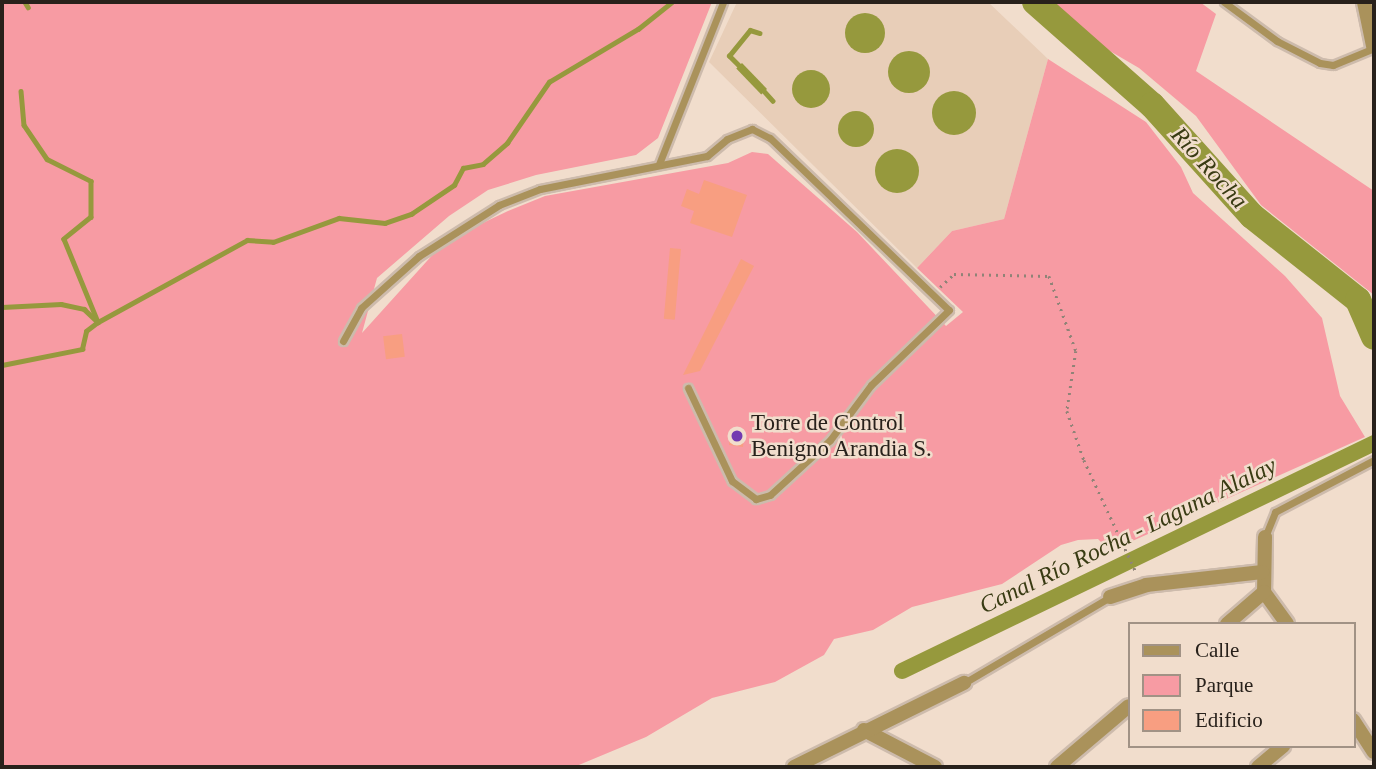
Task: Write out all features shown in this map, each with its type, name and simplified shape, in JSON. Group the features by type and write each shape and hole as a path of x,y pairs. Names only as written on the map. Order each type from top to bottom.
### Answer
{"street":[{"path":"1364,2 1373,47"},
{"path":"1265,537 1262,572 1264,592 1286,622"},
{"path":"1110,597 1146,585 1262,572"},
{"path":"1229,622 1264,592"},
{"path":"794,767 864,730 964,683"},
{"path":"1057,767 1128,707"},
{"path":"1355,723 1374,752"},
{"path":"864,730 935,767"},
{"path":"1258,767 1281,748"}],"lane":[{"path":"659,164 723,2"},
{"path":"1224,2 1277,41 1320,63 1332,65 1373,47"},
{"path":"343,341 361,308 419,256 499,205 540,189 706,156 727,139 752,129 769,138 949,310 871,385 830,440 770,495 757,499 732,481 688,388"},
{"path":"1265,537 1275,512 1374,460"},
{"path":"964,683 1110,597"}],"path":[{"path":"932,293 954,274 1049,276 1076,351 1067,411 1130,566"}],"shaded area":[{"path":"737,2 988,2 1048,59 1004,219 952,231 917,268 709,62"},
{"path":"865,13 879,19 885,33 879,47 865,53 851,47 845,33 851,19"},
{"path":"909,51 924,57 930,72 924,87 909,93 894,87 888,72 894,57"},
{"path":"742,63 767,89 761,94 736,69"},
{"path":"811,70 824,76 830,89 824,102 811,108 798,102 792,89 798,76"},
{"path":"954,91 970,97 976,113 970,129 954,135 938,129 932,113 938,97"},
{"path":"856,111 869,116 874,129 869,142 856,147 843,142 838,129 843,116"},
{"path":"897,149 913,155 919,171 913,187 897,193 881,187 875,171 881,155"}],"green space":[{"path":"2,2 712,2 658,138 636,155 536,175 488,190 449,216 377,278 362,333 445,241 508,211 545,196 728,163 752,152 768,154 857,232 946,326 963,312 917,268 952,231 1004,219 1048,59 1146,122 1181,167 1193,193 1285,276 1322,318 1340,396 1365,437 1110,551 1098,539 1078,540 1061,545 1002,584 912,607 873,630 834,639 824,655 775,682 712,698 646,737 574,767 2,767"},
{"path":"1050,2 1200,2 1216,14 1196,71 1374,191 1374,295 1261,205 1196,116 1139,68 1091,40"}],"building":[{"path":"704,180 747,195 732,237 690,223 694,211 681,206 687,189 699,194"},
{"path":"670,248 681,249 675,320 664,319"},
{"path":"741,259 754,266 700,371 683,375"},
{"path":"402,334 405,357 386,359 383,336"},
{"name":"Torre de Control Benigno Arandia S.","path":"744,429 743,447 729,445 731,432"}],"waterway":[{"path":"25,2 28,7"},
{"path":"2,365 82,349 86,331 98,322 247,240 273,242 339,218 385,223 411,214 454,185 463,168 483,164 507,143 549,82 638,29 672,2"},
{"name":"Río Rocha","path":"1035,2 1152,105 1252,216 1358,300 1374,337"},
{"path":"739,66 729,56 750,30 760,33"},
{"path":"21,91 24,125 47,159 91,181 91,217 64,239 98,322"},
{"path":"764,91 773,101"},
{"path":"2,307 61,304 84,309 97,321"},
{"name":"Canal Río Rocha - Laguna Alalay","path":"902,671 1374,443"}],"place":[{"name":"Torre de Control Benigno Arandia S.","path":"737,436"}]}
